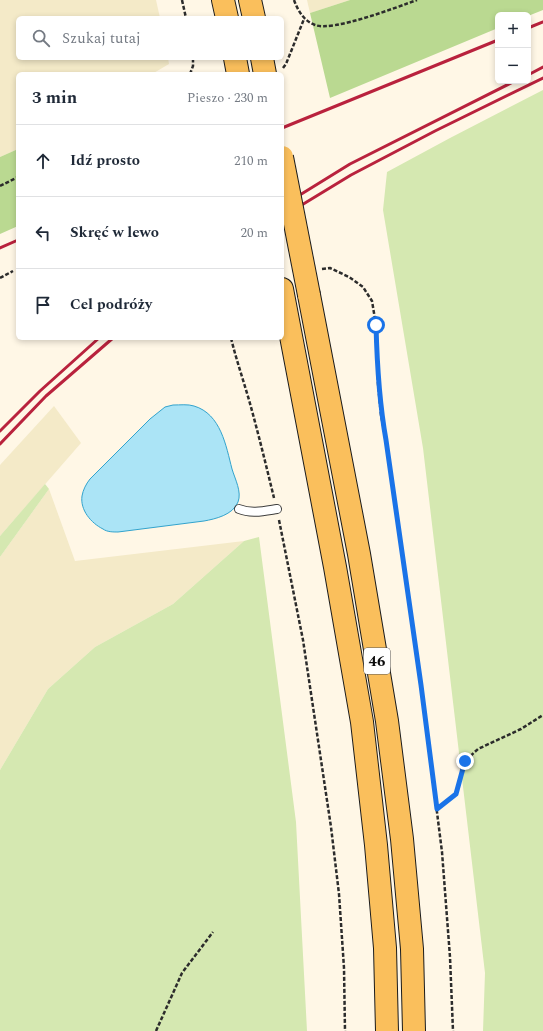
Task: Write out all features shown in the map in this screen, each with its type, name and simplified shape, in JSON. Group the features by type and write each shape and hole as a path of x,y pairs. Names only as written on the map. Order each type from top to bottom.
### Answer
{"main road":[{"path":"223,0 226,16"},
{"path":"250,0 254,16"},
{"name":"46","path":"284,167 359,554 387,721 402,839 412,949 414,1031"},
{"name":"46","path":"284,300 335,567 362,722 376,845 385,948 387,1031"}],"lane":[{"path":"239,509 245,512 252,512 277,509"}],"path":[{"path":"182,0 186,16"},
{"path":"294,0 304,19 316,26 331,26 347,23 417,0"},
{"path":"286,64 304,19"},
{"path":"190,72 193,60"},
{"path":"0,186 16,178"},
{"path":"318,269 330,268 349,277 363,287 372,301 376,325 378,384 381,415 388,448 421,685 442,852 450,957 453,1031"},
{"path":"0,278 13,271"},
{"path":"232,340 236,359 249,399 277,509 303,640 331,827 344,968 345,1031"},
{"path":"437,809 456,794 465,761 478,749 521,729 543,715"},
{"path":"156,1031 182,973 213,932"}],"shaded area":[{"path":"0,0 156,0 160,16 16,16 16,60 168,60 169,64 155,72 16,72 16,150 0,157"},
{"path":"307,0 350,0 310,13"},
{"path":"54,406 81,443 0,536 0,465"},
{"path":"49,489 75,561 244,541 173,604 95,647 48,689 0,770 0,557"}],"green space":[{"path":"350,0 543,0 543,10 531,15 531,12 495,12 495,29 330,98 310,13"},
{"path":"543,90 543,1031 483,1031 485,973 423,448 383,210 387,172"},
{"path":"16,150 16,227 0,234 0,157"},
{"path":"45,484 49,489 0,557 0,536"},
{"path":"259,537 296,822 307,1031 0,1031 0,770 48,689 95,647 173,604 244,541"}],"water":[{"path":"173,405 194,406 203,410 216,423 221,432 238,486 239,498 236,506 228,513 218,518 208,520 118,532 110,532 105,530 94,523 87,516 82,501 83,492 86,485 90,479 150,419 165,407"}],"railway":[{"path":"531,27 543,22"},
{"path":"284,127 495,41"},
{"path":"531,73 543,67"},
{"path":"284,216 351,175 435,131 543,78"},
{"path":"284,205 350,164 509,84"},
{"path":"0,248 16,241"},
{"path":"0,431 40,391 97,340"},
{"path":"0,444 46,396 111,340"}],"route":[{"path":"376,325 378,384 381,415 386,440 421,685 437,809 456,794 465,761"}]}
